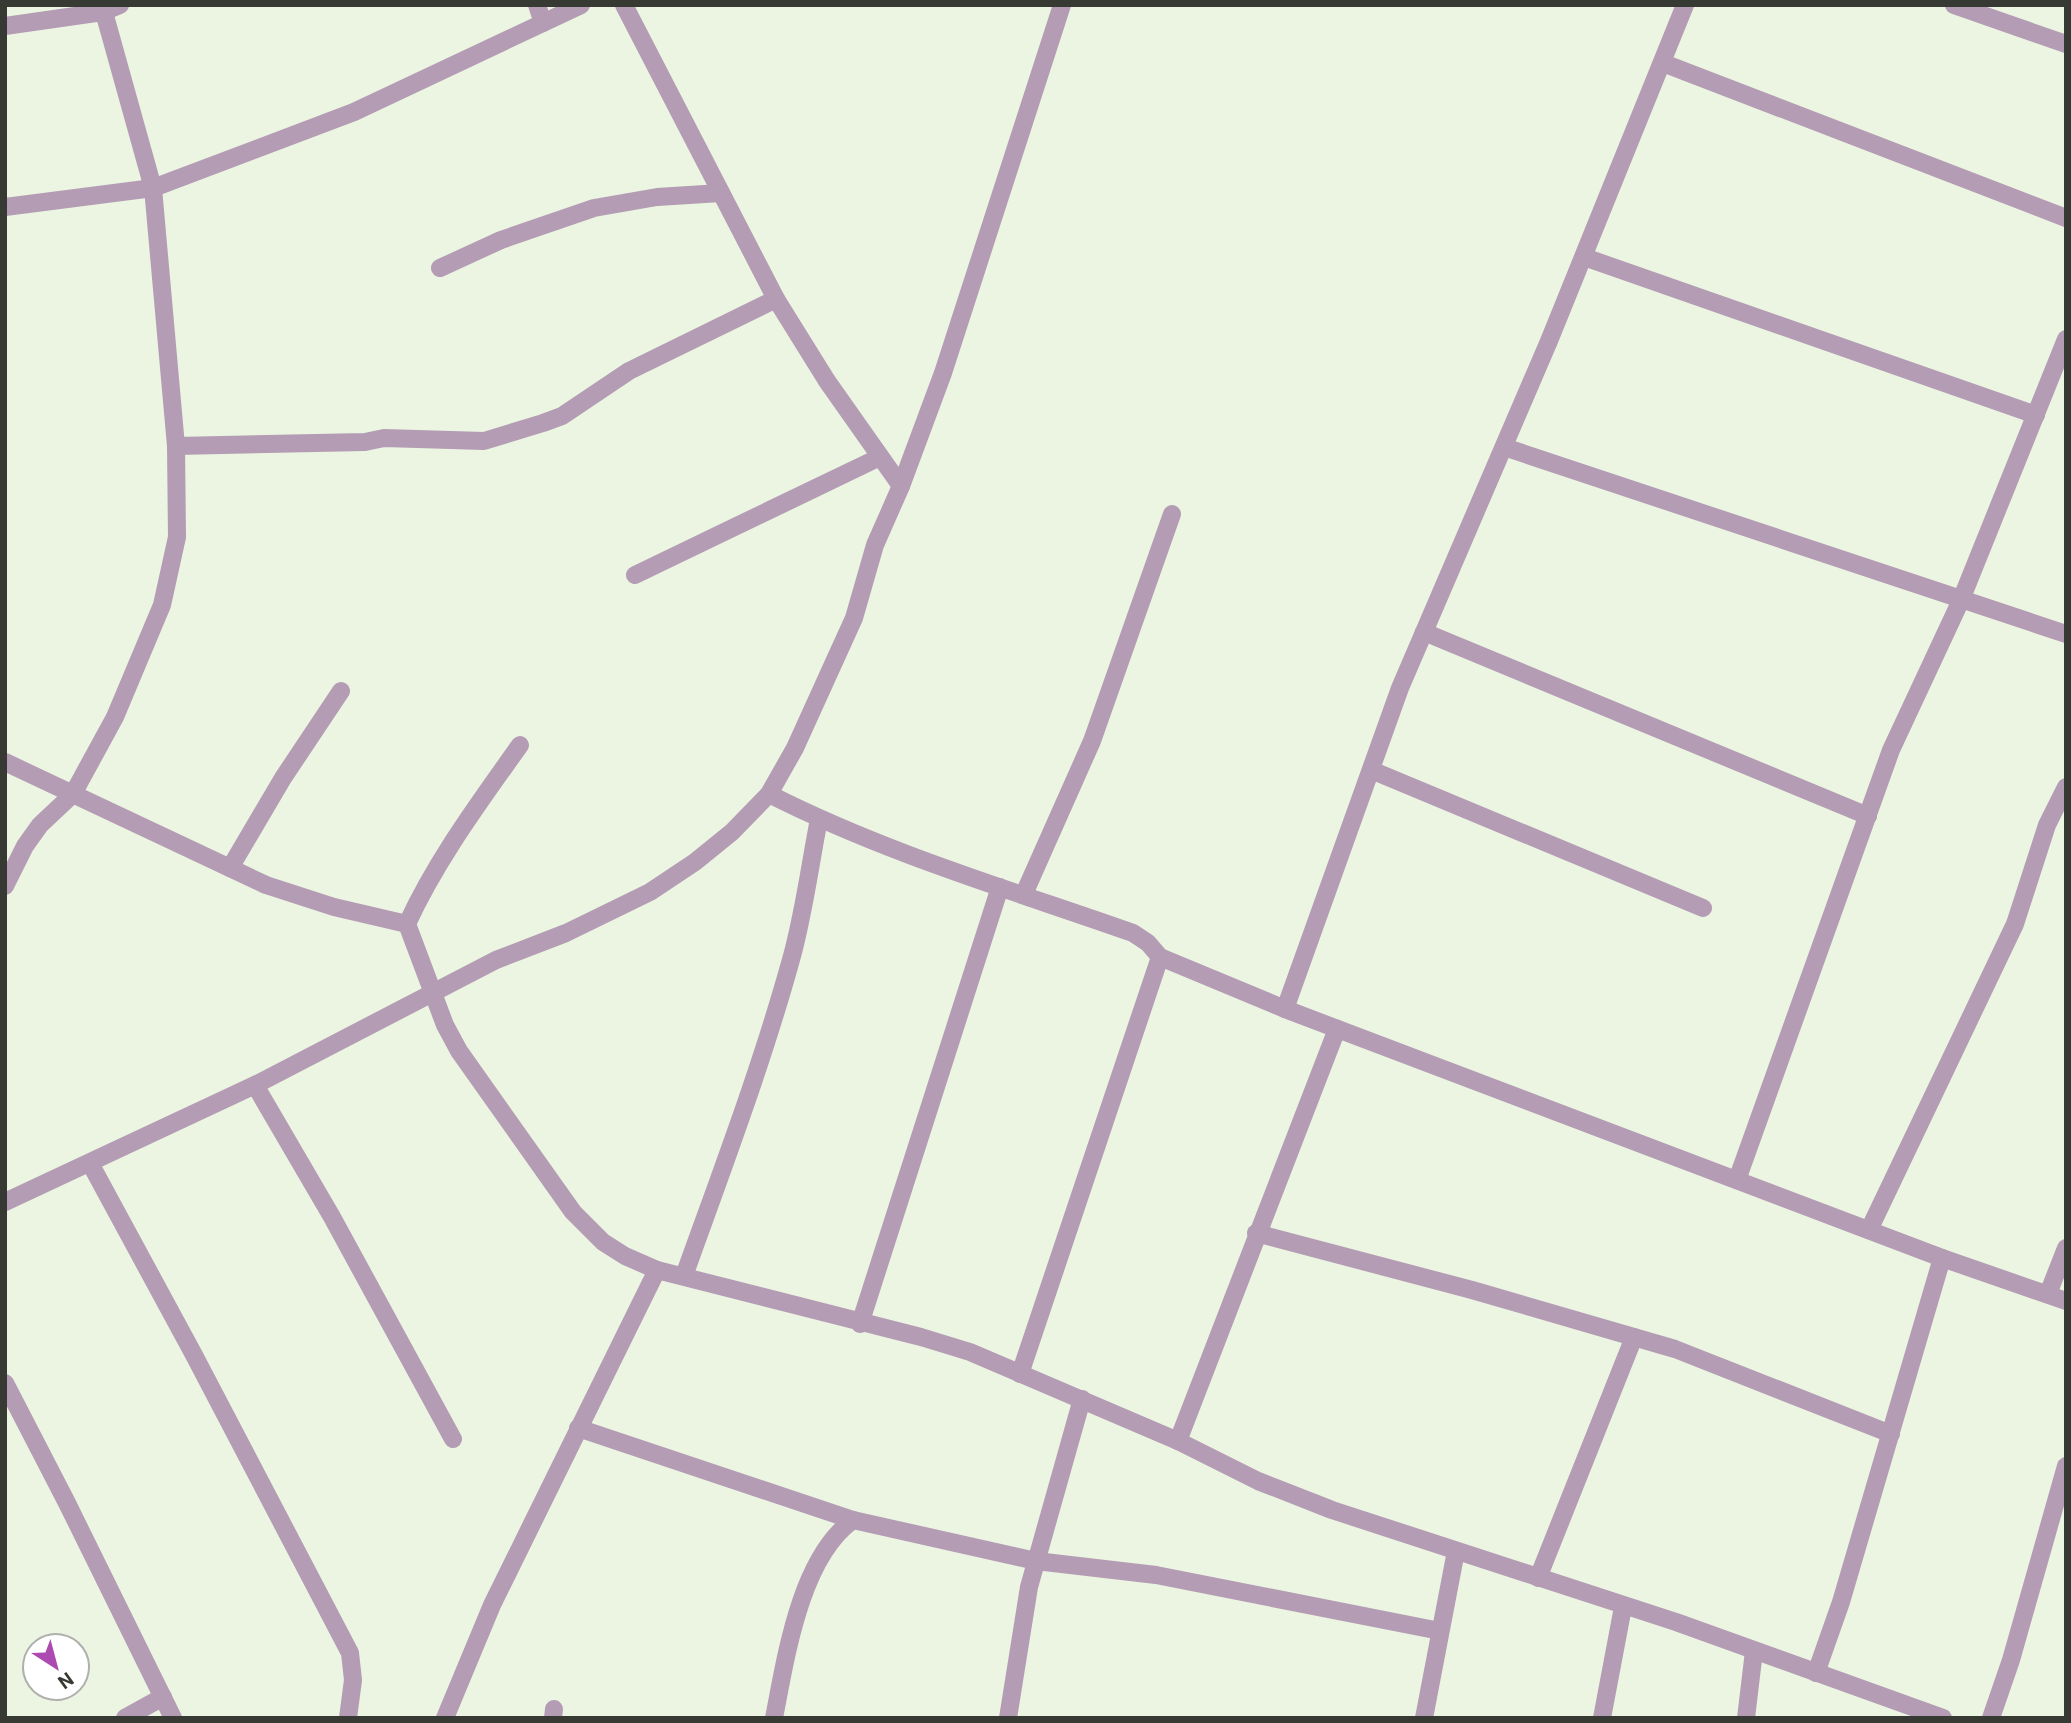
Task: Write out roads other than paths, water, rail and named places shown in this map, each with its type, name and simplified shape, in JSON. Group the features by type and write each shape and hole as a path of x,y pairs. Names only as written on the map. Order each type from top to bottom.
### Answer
{"street":[{"path":"537,5 543,23"},
{"path":"5,207 153,188 354,112 581,5"},
{"path":"624,5 776,299 827,381 901,486"},
{"path":"5,1202 255,1085 496,960 566,933 650,892 695,862 732,832 769,794 795,748 854,618 876,545 943,373 1062,5"},
{"path":"1285,1009 1399,688 1584,257 1685,5"},
{"path":"1954,5 2066,44"},
{"path":"5,26 109,7 153,188 176,446 177,537 162,605 115,717 73,794 40,825 25,846 5,886"},
{"path":"1663,62 2066,218"},
{"path":"440,268 502,240 594,208 657,197 721,193"},
{"path":"1584,257 2036,415"},
{"path":"176,446 365,442 384,438 484,441 562,416 629,371 776,299"},
{"path":"1737,1180 1891,750 1961,600 2066,340"},
{"path":"1504,447 2066,634"},
{"path":"635,575 880,457"},
{"path":"1024,894 1093,741 1172,514"},
{"path":"1424,632 1868,816"},
{"path":"230,868 283,778 341,691"},
{"path":"520,744 451,843 424,887 407,924 445,1025 459,1051 573,1212 603,1242 625,1256 657,1270 970,1352 1178,1441 1258,1481 1307,1501 1676,1622 1815,1673 1902,1711 1943,1718"},
{"path":"5,762 266,885 334,907 407,924"},
{"path":"1371,770 1703,908"},
{"path":"1869,1230 2015,923 2047,825 2066,787"},
{"path":"769,794 819,820 1133,933 1148,943 1160,957 1285,1009 1942,1258 2066,1301"},
{"path":"684,1276 752,1086 793,953 819,820"},
{"path":"860,1324 1000,887"},
{"path":"1020,1374 1160,957"},
{"path":"1178,1441 1256,1233 1337,1029"},
{"path":"255,1085 332,1217 453,1439"},
{"path":"90,1163 351,1653 353,1681 348,1718"},
{"path":"1256,1233 1472,1290 1675,1349 1891,1434"},
{"path":"2048,1294 2066,1248"},
{"path":"1815,1673 1841,1602 1942,1258"},
{"path":"445,1718 492,1605 657,1270"},
{"path":"1538,1578 1634,1337"},
{"path":"5,1383 173,1718"},
{"path":"1009,1718 1029,1587 1082,1399"},
{"path":"578,1428 853,1521 1036,1561 1156,1574 1440,1631"},
{"path":"1991,1718 2011,1660 2066,1466"},
{"path":"774,1718 786,1657 807,1583 829,1543 840,1530 853,1521"},
{"path":"1424,1718 1456,1551"},
{"path":"1602,1718 1623,1606"},
{"path":"1746,1718 1754,1651"},
{"path":"125,1718 163,1697"}]}
